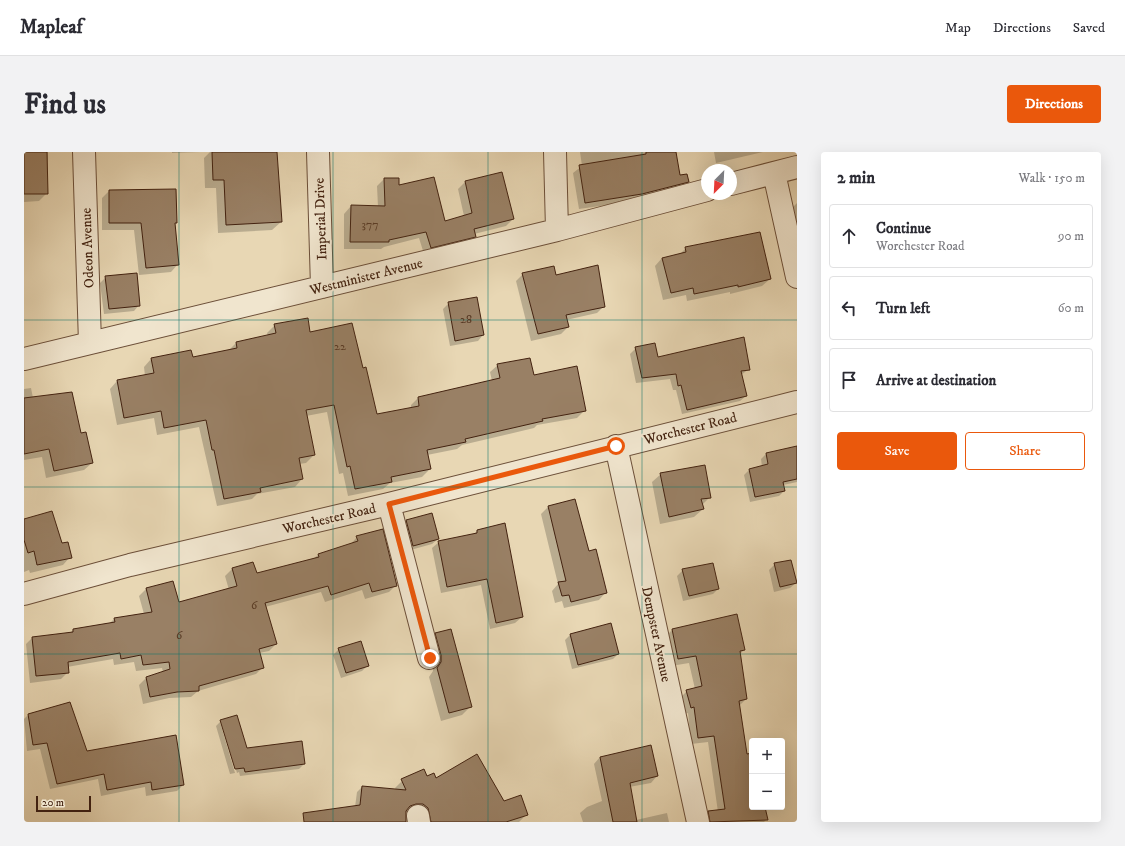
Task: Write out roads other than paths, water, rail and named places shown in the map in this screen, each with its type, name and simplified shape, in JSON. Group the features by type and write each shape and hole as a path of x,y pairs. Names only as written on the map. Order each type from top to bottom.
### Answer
{"street":[{"name":"Odeon Avenue","path":"84,152 90,343"},
{"name":"Imperial Drive","path":"318,152 322,286"},
{"path":"555,152 557,230"},
{"path":"737,182 797,167"},
{"path":"774,173 797,277"},
{"name":"Westminister Avenue","path":"24,359 557,230 701,192"},
{"name":"Worchester Road","path":"24,594 130,565 389,504 616,446 797,402"},
{"name":"Dempster Avenue","path":"616,446 698,822"},
{"path":"389,504 430,658"}]}
